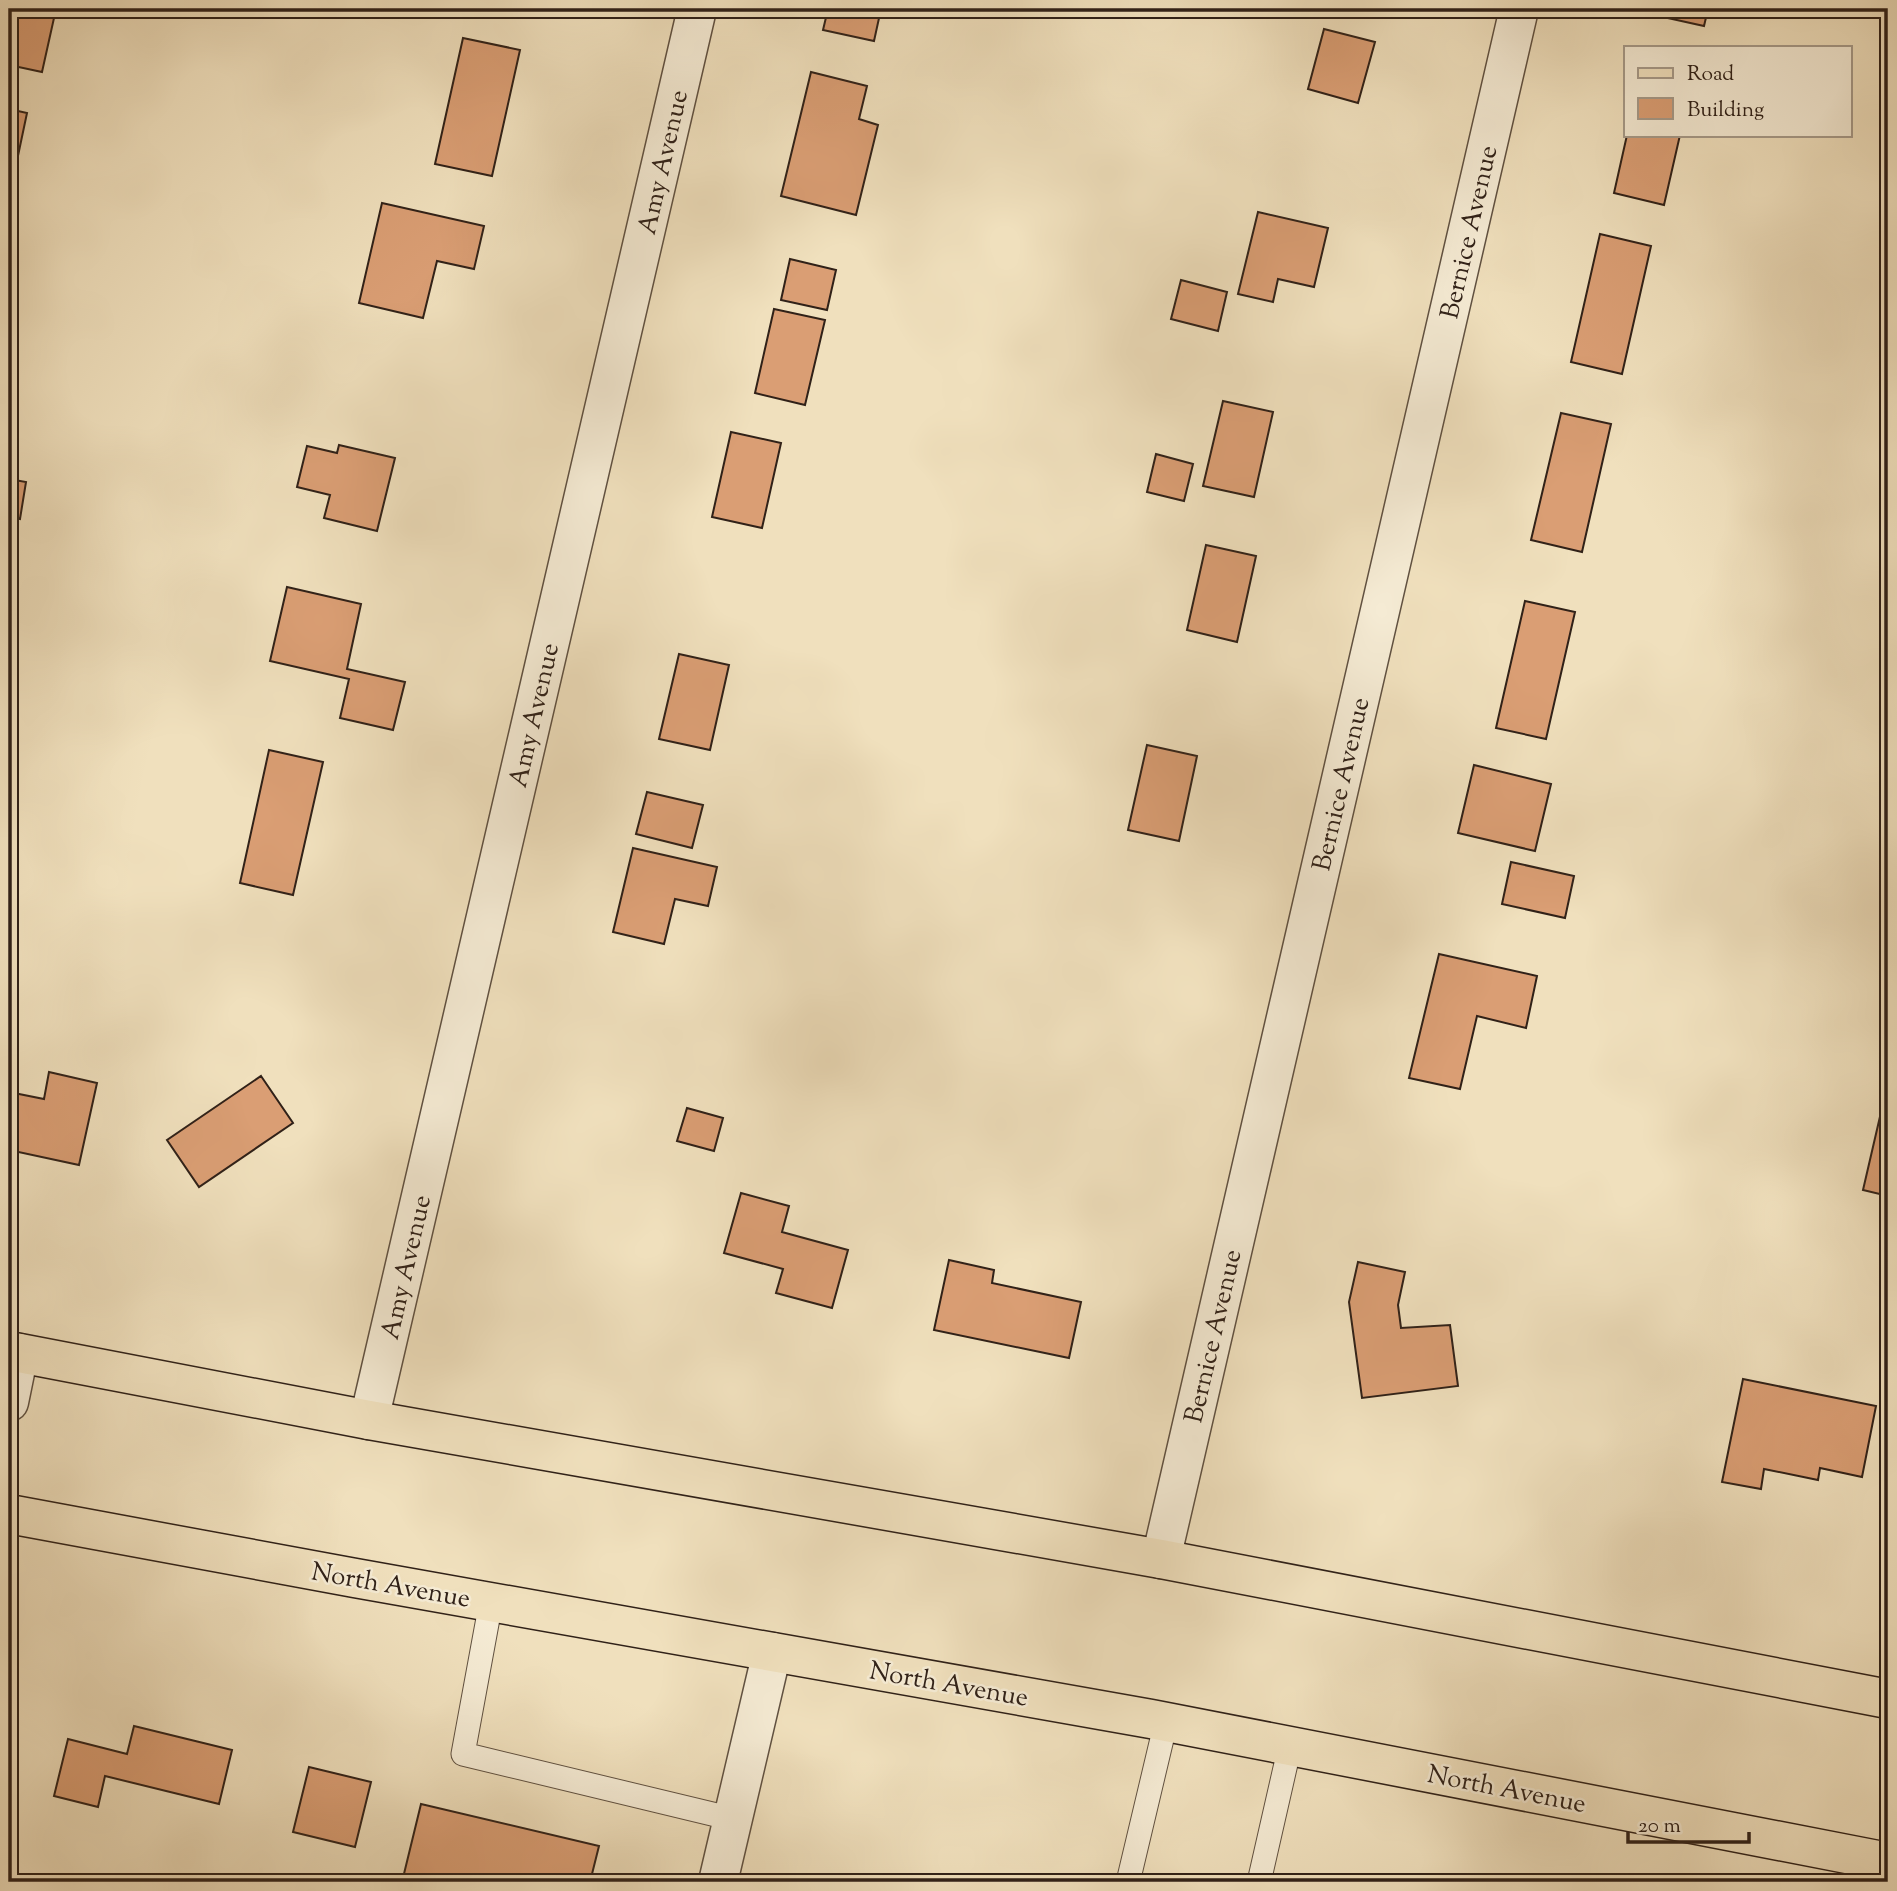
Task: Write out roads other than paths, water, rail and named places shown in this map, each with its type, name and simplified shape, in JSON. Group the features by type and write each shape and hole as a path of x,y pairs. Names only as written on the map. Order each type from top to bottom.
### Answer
{"main road":[{"path":"14,1352 369,1420 1161,1559 1888,1699"},
{"name":"North Avenue","path":"9,1514 1166,1722 1888,1862"}],"street":[{"name":"Amy Avenue","path":"369,1420 697,9"},
{"name":"Bernice Avenue","path":"1161,1559 1519,9"},
{"path":"9,1402 14,1352"},
{"path":"718,1882 772,1652"}],"lane":[{"path":"491,1602 463,1754 733,1819"},
{"path":"1128,1882 1166,1722"},
{"path":"1259,1882 1290,1746"}]}
